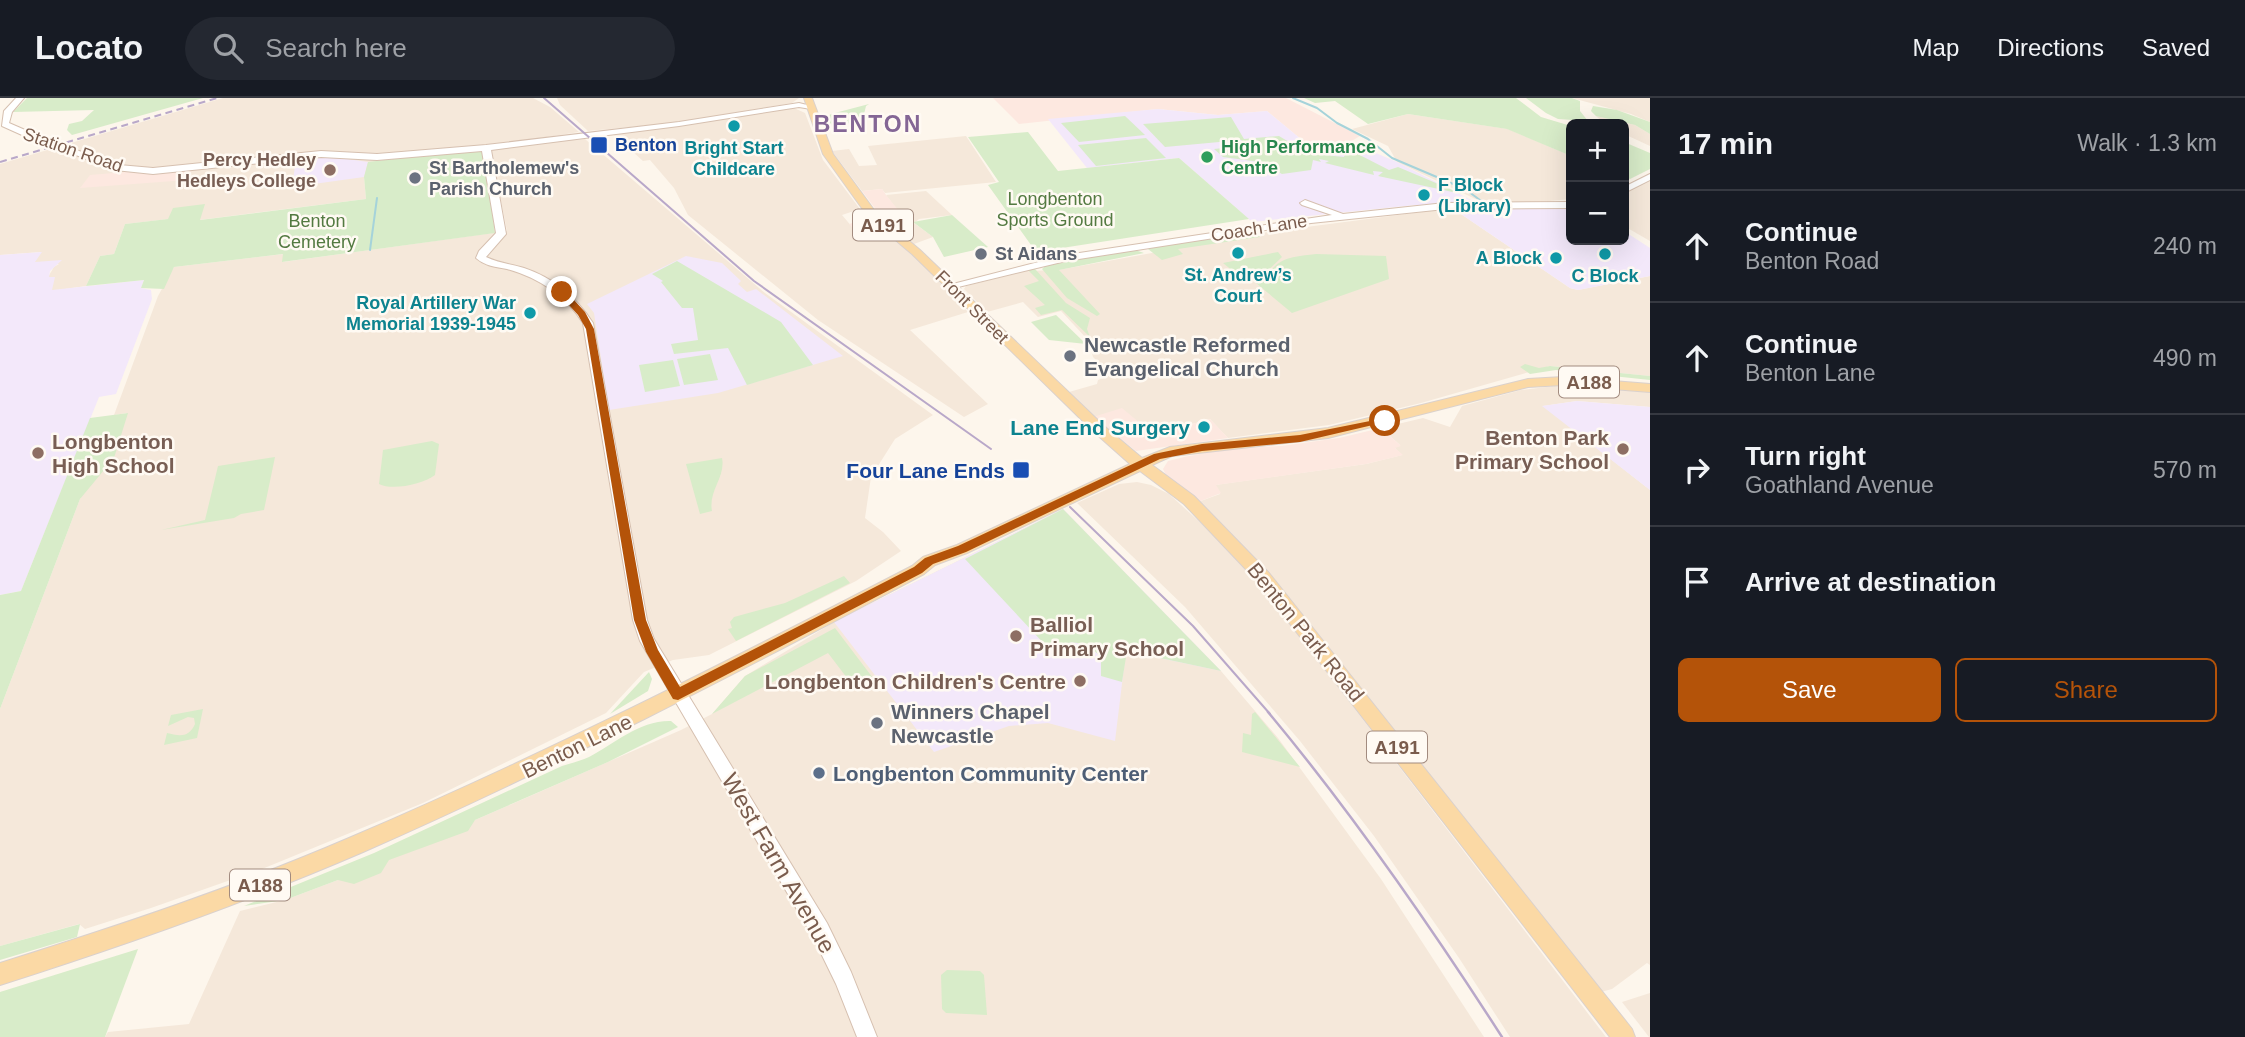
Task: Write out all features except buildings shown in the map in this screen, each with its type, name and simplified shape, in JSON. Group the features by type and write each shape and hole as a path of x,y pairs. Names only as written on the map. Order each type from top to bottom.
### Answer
{"main road":[{"name":"Front Street","path":"810,102 828,154 873,216 916,252 1125,453 1146,465"},
{"name":"A188","path":"1146,465 1202,447 1328,433 1528,383 1563,381 1650,385"},
{"name":"Benton Lane","path":"0,974 184,914 303,868 512,777 678,695 918,570 929,561 1146,465"},
{"name":"Benton Park Road","path":"1146,465 1204,514 1263,577 1625,1037"}],"street":[{"path":"3,124 9,110 20,98"},
{"name":"Station Road","path":"3,124 59,147 118,167 140,171 321,154 377,157 486,148 679,124 810,102"},
{"name":"West Farm Avenue","path":"486,148 501,234 481,257 483,261 526,271 553,285 576,306 588,323 640,620 652,652 821,930 867,1037"},
{"path":"1629,188 1650,177"},
{"path":"1303,221 1313,213 1305,203 1346,216"},
{"name":"Coach Lane","path":"950,286 1066,258 1303,221 1445,206 1566,205"}],"shaded area":[{"path":"223,98 533,98 550,107 579,132 514,142 515,145 585,139 765,293 933,415 895,439 871,477 865,518 901,551 856,581 709,655 673,660 644,672 606,713 423,803 262,869 151,908 85,929 79,924 0,946 0,709 80,499 127,413 114,415 158,296 174,267 284,254 283,262 507,231 490,145 364,177 366,199 199,220 204,205 169,219 125,224 114,254 100,256 86,286 51,291 54,277 48,277 59,264 34,262 41,252 0,255 0,164"},
{"path":"557,98 799,98 792,103 673,123 588,131 560,105"},
{"path":"993,98 1286,98 1360,136 1350,142 1308,145 1267,111 1218,115 1158,109 1019,124"},
{"path":"1572,98 1650,98 1650,122 1631,114"},
{"path":"794,108 805,113 823,160 860,209 842,215 864,241 888,236 912,254 968,312 910,330 988,404 964,417 818,320 688,215 674,188 650,160 643,161 614,135"},
{"path":"1158,109 1218,115 1267,111 1308,145 1350,142 1397,162 1487,208 1566,207 1566,245 1629,245 1629,234 1650,248 1650,276 1578,290 1570,288 1452,208 1415,205 1252,222 1179,158 1087,168 1048,119"},
{"path":"1408,114 1508,129 1566,154 1566,199 1484,203 1397,162 1388,146 1352,129"},
{"path":"1629,124 1650,134 1650,146 1629,136"},
{"path":"966,136 996,182 885,193 882,189 862,191 832,151 849,149 859,166 877,165 868,146"},
{"name":"Percy Hedley Hedleys College","path":"333,157 368,162 364,177 292,187 296,159"},
{"path":"194,166 187,180 80,188 90,175"},
{"path":"1650,177 1650,241 1629,229 1629,188"},
{"path":"882,189 900,212 880,215 862,191"},
{"path":"926,191 952,215 919,219 914,223 933,237 914,244 880,215 899,212 886,195"},
{"path":"1452,208 1570,288 1578,290 1650,276 1650,376 1550,366 1421,403 1329,425 1228,438 1210,419 1185,426 1173,423 1148,426 1094,417 1069,392 1097,384 1098,380 1111,375 1093,357 1088,340 1061,311 1038,317 1023,302 987,312 964,289 966,286 1026,271 1058,270 1268,232"},
{"path":"867,219 888,236 864,241 849,224"},
{"name":"Longbenton High School","path":"42,252 35,262 62,260 50,271 49,277 55,277 52,290 144,280 141,288 151,290 152,299 116,394 99,397 21,591 0,595 0,255"},
{"path":"686,256 722,263 741,281 738,284 747,292 756,289 843,356 718,393 609,410 594,313 587,304"},
{"path":"1571,384 1650,391 1650,407 1577,401 1543,406 1650,490 1650,965 1647,963 1612,989 1601,992 1297,608 1225,527 1198,502 1220,494 1215,485 1366,464 1402,455 1394,447 1400,445 1381,428 1423,418 1450,427 1462,406 1521,390"},
{"name":"Benton Park Primary School","path":"1577,401 1650,407 1650,490 1542,406"},
{"path":"1122,408 1148,426 1173,423 1185,426 1210,419 1228,438 1136,451 1093,417"},
{"path":"1381,428 1401,446 1395,448 1403,455 1366,464 1216,485 1221,493 1198,502 1167,477 1163,469 1168,461 1184,457 1227,449 1281,446 1339,438"},
{"path":"1137,482 1151,485 1169,494 1226,546 1266,593 1606,1037 1510,1037 1374,836 1300,741 1185,607 1077,503 1119,484"},
{"path":"1063,509 1221,671 1278,738 1381,879 1484,1037 105,1037 108,1032 189,1024 240,911 285,900 338,880 681,730 712,714 745,676 834,622"},
{"name":"Balliol Primary School","path":"1063,509 1221,671 1126,651 1115,741 1048,723 1009,726 934,752 834,622"},
{"path":"1650,993 1650,1037 1649,1037 1622,1002"}],"green space":[{"path":"27,98 203,98 72,135 67,130 69,124 82,121 94,110 13,112"},
{"path":"1304,98 1516,98 1541,117 1566,124 1566,154 1507,129 1408,114 1368,124 1335,101 1315,103"},
{"path":"1526,98 1572,98 1580,101 1580,111 1586,119 1558,119"},
{"path":"869,104 863,118 858,121 823,129 823,121 831,114"},
{"path":"1593,106 1617,110 1650,122 1650,134 1629,124 1629,119 1609,119 1596,116 1591,111"},
{"path":"1125,116 1145,135 1079,142 1061,123"},
{"path":"1231,117 1244,139 1279,136 1294,145 1318,148 1325,155 1344,157 1345,154 1335,150 1348,149 1389,170 1398,167 1462,194 1378,176 1383,172 1373,171 1374,175 1325,163 1329,161 1319,159 1321,162 1313,160 1311,170 1282,174 1260,162 1223,157 1214,149 1224,148 1221,144 1243,142 1241,140 1165,147 1143,124"},
{"name":"Longbenton Sports Ground","path":"1028,132 1058,171 1179,158 1249,219 1036,252 988,185 999,182 968,137"},
{"path":"1146,138 1166,158 1096,166 1078,145"},
{"path":"1629,144 1650,153 1650,169 1630,179"},
{"name":"Benton Cemetery","path":"484,148 495,233 282,262 283,254 174,267 164,289 141,288 144,280 86,286 100,256 114,254 125,224 168,219 173,208 205,204 200,220 366,199 364,177 368,162"},
{"path":"952,215 988,247 944,257 933,237 913,222"},
{"path":"1247,233 1260,237 1178,249 1183,254 1162,260 1148,249 1149,246"},
{"path":"1135,250 1144,253 1059,270 1100,314 1097,316 1067,298 1042,269 1048,264"},
{"path":"1278,252 1282,257 1261,277 1245,281 1223,263"},
{"path":"1316,254 1386,256 1389,279 1292,313 1256,283 1282,261"},
{"path":"677,261 781,322 813,365 747,385 728,348 674,354 671,344 698,340 693,308 682,308 661,282 663,281 652,274"},
{"path":"1026,268 1035,269 1066,303 1090,318 1087,329 1090,337 1062,310 1041,315 1035,308 1045,305 1024,286 1039,281"},
{"path":"1056,315 1086,344 1049,340 1031,322"},
{"path":"710,354 718,380 684,385 677,359"},
{"path":"673,360 680,386 645,392 639,365"},
{"path":"1525,364 1539,368 1550,366 1650,376 1650,380 1556,370 1530,374 1520,367"},
{"path":"128,413 114,458 80,499 0,709 0,595 21,591 90,418"},
{"path":"432,441 439,444 435,475 408,486 379,484 383,450"},
{"path":"275,457 264,510 234,518 161,530 205,520 218,466"},
{"path":"722,458 722,471 712,497 712,511 700,514 686,464"},
{"path":"1063,509 1221,671 1127,651 1122,682 1101,676 1101,657 1090,647 1071,642 1049,649 965,559"},
{"path":"844,576 850,583 736,641 728,629 732,628 730,622 734,617 785,603"},
{"path":"835,628 876,682 857,691 828,653 712,714 745,676"},
{"path":"649,672 652,679 648,691 610,714"},
{"path":"203,709 197,738 164,745 167,733 187,734 195,724 194,718 188,717 168,726 171,715"},
{"path":"1255,712 1300,767 1242,752 1243,733 1251,735 1252,714"},
{"path":"671,721 678,727 608,762 475,820 468,831 389,860 381,873 354,884 338,880 285,900 244,906 374,853 562,766 586,758 649,724"},
{"path":"80,924 77,937 0,960 0,946"},
{"path":"138,949 105,1037 0,1037 0,992"},
{"path":"947,970 980,971 984,975 987,1015 946,1013 942,1009 941,975"}],"waterway":[{"path":"1293,98 1317,108 1337,123 1368,139 1392,158 1465,189 1484,203"},
{"path":"370,250 377,198"}],"tram line":[{"path":"544,98 754,281 991,449"},
{"path":"1070,507 1193,626 1270,714"},
{"path":"1268,712 1331,790 1390,871 1502,1037"}],"railway":[{"path":"0,162 217,98"}],"place":[{"name":"Bright Start Childcare","path":"734,126"},
{"name":"Benton","path":"599,145"},
{"name":"High Performance Centre","path":"1207,157"},
{"name":"Percy Hedley Hedleys College","path":"330,170"},
{"name":"St Bartholemew's Parish Church","path":"415,178"},
{"name":"F Block (Library)","path":"1424,195"},
{"name":"St. Andrew’s Court","path":"1238,253"},
{"name":"St Aidans","path":"981,254"},
{"name":"C Block","path":"1605,254"},
{"name":"A Block","path":"1556,258"},
{"name":"Royal Artillery War Memorial 1939-1945","path":"530,313"},
{"name":"Newcastle Reformed Evangelical Church","path":"1070,356"},
{"name":"Lane End Surgery","path":"1204,427"},
{"name":"Benton Park Primary School","path":"1623,449"},
{"name":"Longbenton High School","path":"38,453"},
{"name":"Four Lane Ends","path":"1021,470"},
{"name":"Balliol Primary School","path":"1016,636"},
{"name":"Longbenton Children's Centre","path":"1080,681"},
{"name":"Winners Chapel Newcastle","path":"877,723"},
{"name":"Longbenton Community Center","path":"819,773"}],"district":[{"name":"BENTON","path":"868,124"}],"route":[{"path":"562,292 586,319 590,329 640,620 652,652 678,695 918,570 929,561 1008,528 1158,456 1202,447 1300,439 1385,421"}]}
